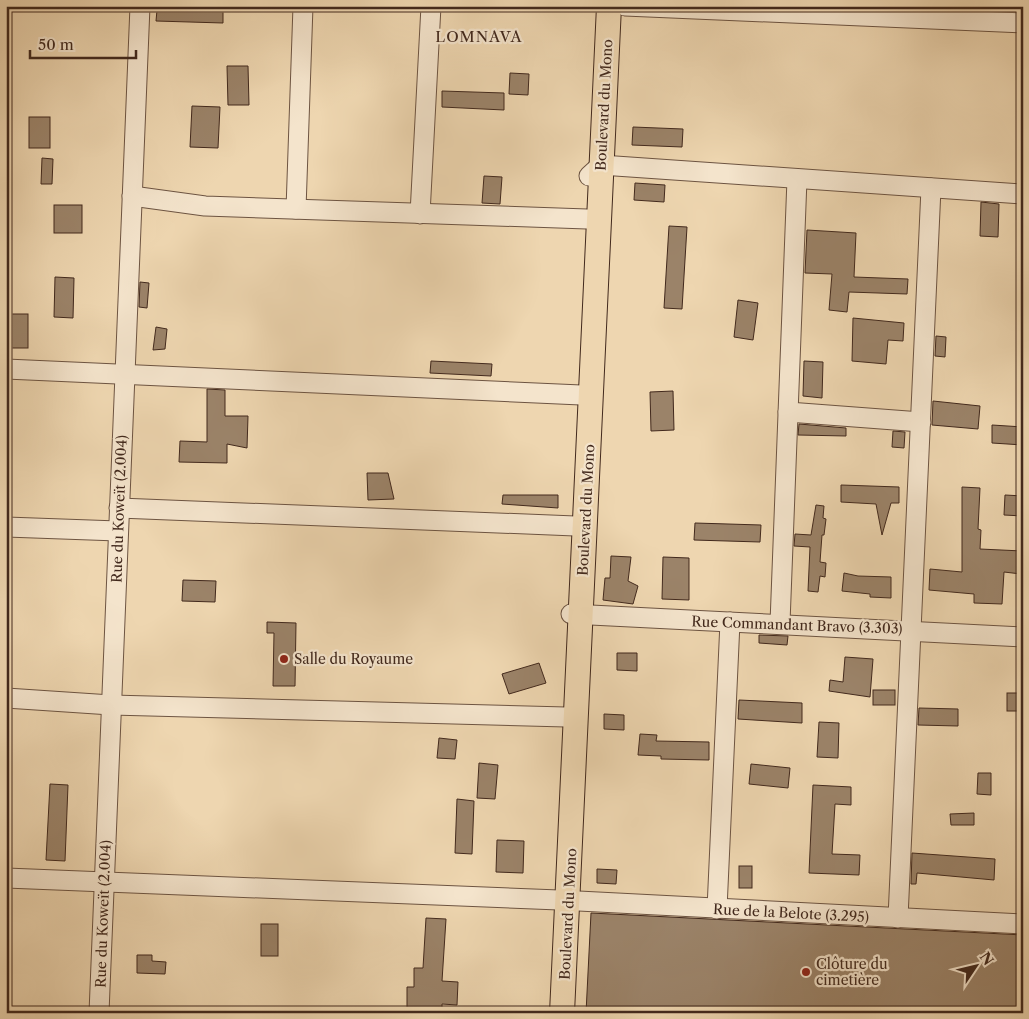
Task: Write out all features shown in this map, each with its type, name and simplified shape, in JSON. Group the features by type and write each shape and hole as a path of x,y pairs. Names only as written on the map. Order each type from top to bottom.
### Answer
{"main road":[{"name":"Boulevard du Mono","path":"552,1013 564,900 595,171 598,6"},
{"name":"Boulevard du Mono","path":"562,1013 566,717 576,615 575,526 587,219 595,171 609,6"}],"street":[{"name":"Rue du Koweït (2.004)","path":"99,1013 140,6"},
{"path":"296,209 303,6"},
{"path":"420,214 431,6"},
{"path":"624,6 1023,23"},
{"path":"595,171 797,179 1023,194"},
{"path":"780,623 797,179"},
{"path":"898,918 932,188"},
{"path":"132,196 205,206 587,219"},
{"path":"6,369 581,395"},
{"path":"788,412 921,422"},
{"path":"119,508 575,526"},
{"path":"6,527 118,531"},
{"name":"Rue Commandant Bravo (3.303)","path":"576,615 780,623 1023,637"},
{"path":"717,909 730,622"},
{"path":"6,698 111,705 566,717"},
{"name":"Rue de la Belote (3.295)","path":"6,878 564,900 1023,924"}],"building":[{"path":"157,10 223,10 223,23 156,21"},
{"path":"227,66 248,66 249,105 228,105"},
{"path":"510,73 529,74 528,95 509,94"},
{"path":"442,91 504,93 504,110 442,107"},
{"path":"192,106 220,107 218,148 190,147"},
{"path":"29,117 50,117 50,148 29,148"},
{"path":"633,127 683,129 682,147 632,145"},
{"path":"42,158 53,159 52,184 41,184"},
{"path":"484,176 502,177 500,204 482,203"},
{"path":"635,183 665,185 664,202 634,200"},
{"path":"981,202 999,204 998,237 980,236"},
{"path":"54,205 82,205 82,233 54,233"},
{"path":"669,226 687,227 682,309 664,308"},
{"path":"807,230 856,233 854,277 908,279 907,294 849,292 847,312 829,310 832,274 805,273"},
{"path":"55,277 74,278 73,318 54,317"},
{"path":"140,282 149,283 147,308 139,307"},
{"path":"738,300 758,303 753,340 734,337"},
{"path":"8,314 28,314 28,348 8,348"},
{"path":"853,318 904,323 903,341 888,340 886,364 852,361"},
{"path":"156,327 167,329 165,349 153,350"},
{"path":"936,336 946,337 945,357 935,356"},
{"path":"431,361 492,364 491,376 430,373"},
{"path":"804,361 823,362 822,398 803,396"},
{"path":"207,389 225,390 225,416 248,416 247,448 227,444 227,463 179,462 180,441 207,442"},
{"path":"673,391 674,430 651,431 650,392"},
{"path":"933,401 980,406 978,429 932,425"},
{"path":"799,424 846,428 846,436 798,435"},
{"path":"992,425 1023,427 1023,445 992,443"},
{"path":"893,431 905,432 904,448 892,447"},
{"path":"367,473 388,473 394,499 368,500"},
{"path":"841,485 899,487 899,503 891,503 882,535 876,504 841,502"},
{"path":"962,487 980,488 978,529 981,530 980,549 1022,551 1021,574 1004,572 1002,604 974,603 974,594 929,590 930,569 962,572"},
{"path":"503,495 558,495 558,508 502,504"},
{"path":"1005,495 1023,496 1023,516 1004,515"},
{"path":"816,505 824,506 823,518 826,519 824,535 822,535 820,562 826,563 825,577 820,576 818,592 808,591 810,547 794,546 795,534 811,535"},
{"path":"695,523 761,525 760,542 694,540"},
{"path":"611,556 631,557 628,581 638,586 633,604 603,600 605,578 610,578"},
{"path":"663,557 689,558 689,600 662,599"},
{"path":"844,573 858,576 891,577 891,598 870,597 870,594 842,591"},
{"path":"183,580 216,581 215,602 182,601"},
{"name":"Salle du Royaume","path":"267,622 296,623 295,686 273,686 274,633 267,633"},
{"path":"759,635 788,636 787,645 759,643"},
{"path":"617,653 637,653 637,671 617,670"},
{"path":"845,657 873,659 870,697 829,691 830,680 843,682"},
{"path":"539,663 546,683 509,694 502,674"},
{"path":"873,690 895,690 895,705 873,705"},
{"path":"1007,693 1023,693 1023,711 1007,711"},
{"path":"739,700 802,703 802,723 738,719"},
{"path":"919,708 958,709 958,726 918,725"},
{"path":"604,714 624,715 624,730 604,729"},
{"path":"819,722 839,723 838,758 817,757"},
{"path":"640,734 657,735 656,741 709,742 709,760 661,759 661,756 638,755"},
{"path":"439,738 457,740 455,759 437,758"},
{"path":"479,763 498,765 495,799 477,798"},
{"path":"751,764 790,768 788,788 749,784"},
{"path":"978,773 991,773 991,795 977,794"},
{"path":"50,784 68,785 65,861 46,860"},
{"path":"813,785 851,787 851,805 835,804 832,854 860,855 859,875 809,873"},
{"path":"457,799 474,801 472,854 455,853"},
{"path":"974,813 974,825 951,825 950,814"},
{"path":"497,840 524,841 523,873 496,872"},
{"path":"912,853 995,859 994,880 917,873 916,884 911,884"},
{"path":"739,866 752,866 752,888 739,888"},
{"path":"597,869 617,870 616,884 597,883"},
{"name":"Clôture du cimetière","path":"591,913 1023,935 1023,1013 586,1013"},
{"path":"426,918 446,919 442,981 458,982 457,1005 442,1004 442,1013 407,1013 407,987 414,987 414,968 423,968"},
{"path":"261,924 278,924 278,956 261,956"},
{"path":"137,955 152,955 152,961 166,962 165,974 137,973"}],"place":[{"name":"Salle du Royaume","path":"284,659"},
{"name":"Clôture du cimetière","path":"806,972"}],"district":[{"name":"LOMNAVA","path":"479,37"}]}
